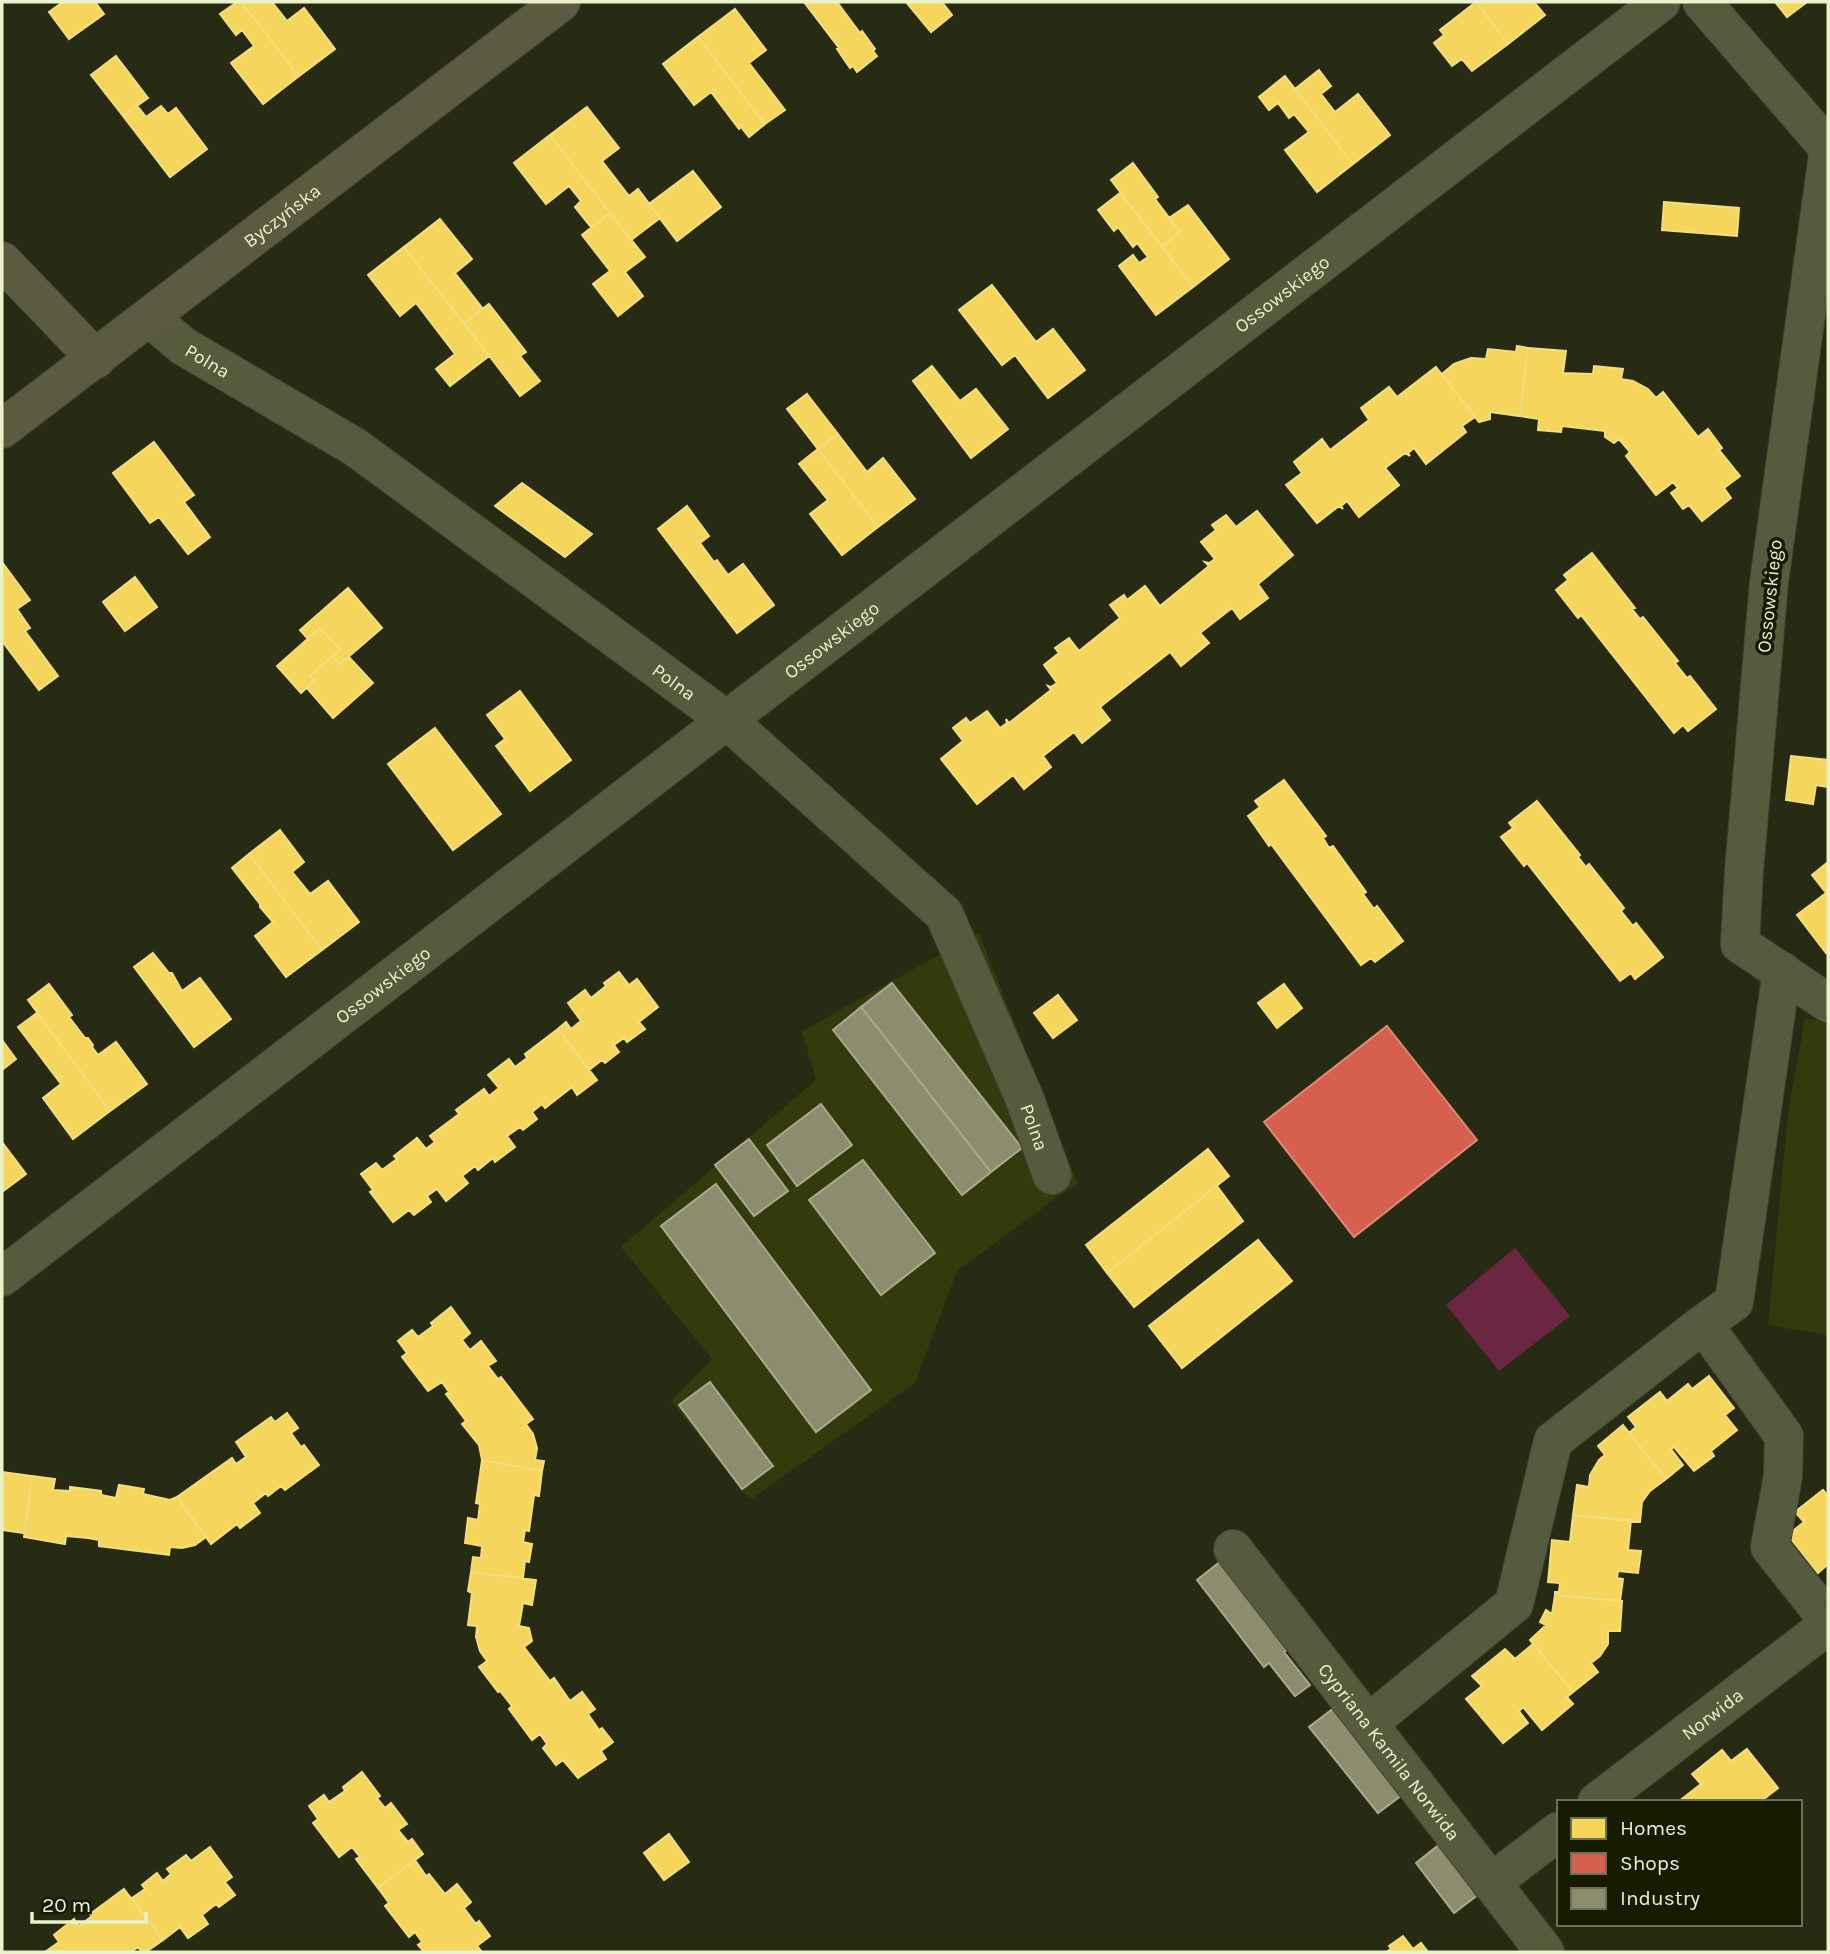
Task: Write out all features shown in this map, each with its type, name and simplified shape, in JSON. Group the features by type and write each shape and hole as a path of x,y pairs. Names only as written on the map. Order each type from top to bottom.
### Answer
{"street":[{"name":"Byczyńska","path":"2,429 561,2"},
{"name":"Ossowskiego","path":"2,1277 1661,2"},
{"name":"Ossowskiego","path":"1702,2 1825,144 1828,155 1769,582 1740,944 1828,1003"},
{"path":"2,261 96,359"},
{"name":"Polna","path":"150,318 183,346 355,447 728,721 944,914 1024,1097 1052,1175"},
{"path":"1368,1723 1514,1605 1553,1441 1734,1302 1782,971"},
{"path":"1703,1324 1784,1436 1783,1476 1769,1547 1828,1623"},
{"name":"Cypriana Kamila Norwida","path":"1233,1549 1545,1952"},
{"name":"Norwida","path":"1600,1800 1828,1623"},
{"path":"1491,1883 1557,1833"}],"shaded area":[{"path":"979,933 1077,1183 957,1271 915,1383 750,1500 671,1401 712,1359 621,1247 816,1080 802,1031"},
{"path":"1805,1018 1828,1022 1828,1335 1768,1325 1788,1113"},
{"path":"1515,1248 1570,1316 1499,1371 1446,1305"}],"building: Homes":[{"path":"63,2 95,2 104,14 69,39 49,12"},
{"path":"241,2 299,76 263,104 231,63 254,46 242,30 236,35 220,14"},
{"path":"241,2 272,2 287,21 304,8 335,49 299,76"},
{"path":"804,2 837,2 860,33 862,31 877,56 857,72 853,66 850,68 837,49 839,48"},
{"path":"906,2 942,2 952,15 931,32"},
{"path":"1476,2 1508,44 1472,71 1462,59 1452,66 1434,43 1444,35 1440,30"},
{"path":"1476,2 1534,2 1545,15 1508,44"},
{"path":"1775,2 1807,2 1787,17"},
{"path":"735,9 766,50 749,63 785,110 765,124 698,37"},
{"path":"698,37 765,124 749,137 741,127 739,129 711,92 694,105 663,64"},
{"path":"116,56 148,98 123,116 91,75"},
{"path":"1319,70 1331,86 1321,94 1335,112 1358,94 1390,135 1353,164 1295,89"},
{"path":"1285,76 1353,164 1317,192 1285,150 1309,132 1294,114 1289,118 1278,103 1269,110 1259,97"},
{"path":"137,106 146,117 161,106 168,114 176,108 207,149 170,177 123,116"},
{"path":"587,107 619,148 602,161 629,196 638,189 660,218 631,240 550,135"},
{"path":"550,135 610,213 591,227 575,207 581,201 569,186 546,204 514,163"},
{"path":"1133,163 1180,232 1162,246 1111,180"},
{"path":"693,171 721,207 677,241 649,204"},
{"path":"1120,193 1193,287 1156,315 1119,266 1133,255 1139,263 1148,257 1137,243 1133,247 1118,227 1114,231 1098,210"},
{"path":"1664,202 1739,208 1737,236 1662,230"},
{"path":"1188,205 1229,259 1193,287 1162,246 1180,232 1169,218"},
{"path":"610,213 645,257 625,272 643,296 618,316 593,284 610,271 582,235"},
{"path":"440,219 472,259 455,273 483,309 464,323 404,247"},
{"path":"404,247 489,356 450,386 436,369 455,354 416,303 400,316 368,275"},
{"path":"992,285 1036,342 1053,329 1085,370 1048,398 1015,355 1002,365 959,310"},
{"path":"489,304 526,352 520,356 540,381 520,396 464,323"},
{"path":"1517,346 1528,348 1520,416 1490,412 1490,419 1479,422 1442,374 1454,364 1471,358 1486,359 1488,349 1516,352"},
{"path":"1528,348 1566,351 1563,373 1593,374 1594,366 1623,369 1621,379 1633,381 1648,389 1656,398 1663,392 1698,437 1708,429 1722,448 1719,450 1740,476 1724,488 1731,498 1702,521 1689,505 1683,509 1671,493 1678,488 1673,482 1656,495 1626,456 1630,452 1619,439 1614,443 1605,437 1605,431 1562,426 1561,432 1538,430 1539,419 1520,416"},
{"path":"932,366 960,401 976,389 1008,429 971,458 913,381"},
{"path":"1436,367 1475,417 1462,426 1466,432 1426,464 1414,448 1408,453 1410,456 1405,453 1385,468 1399,485 1359,517 1347,501 1341,506 1343,509 1339,506 1317,523 1286,485 1302,473 1294,462 1322,439 1330,450 1369,420 1361,408 1389,387 1397,397"},
{"path":"807,394 838,434 818,449 787,409"},
{"path":"838,434 867,472 883,458 915,499 878,527 818,449"},
{"path":"154,442 194,495 184,502 210,537 188,554 159,517 150,523 113,473"},
{"path":"818,449 878,527 842,555 810,514 828,500 799,464"},
{"path":"522,483 592,534 565,557 495,506"},
{"path":"687,506 709,536 700,543 714,562 717,560 728,575 743,564 774,605 737,633 658,529"},
{"path":"1257,511 1293,555 1258,584 1268,598 1240,619 1232,608 1200,633 1209,643 1181,666 1170,652 1100,707 1110,720 1082,743 1074,732 1043,756 1051,767 1024,789 1013,775 977,804 941,759 963,741 953,728 966,718 970,723 987,711 1000,728 1007,723 1006,719 1009,723 1051,690 1048,686 1057,683 1044,665 1059,653 1055,648 1069,638 1079,651 1120,618 1110,605 1124,595 1127,600 1145,586 1160,606 1209,566 1205,562 1209,563 1215,559 1201,542 1216,530 1212,525 1226,515 1236,527"},
{"path":"1592,553 1635,608 1632,609 1640,619 1643,617 1678,661 1675,663 1687,678 1690,676 1716,709 1688,731 1683,725 1674,733 1581,615 1578,618 1556,590 1568,580 1564,575"},
{"path":"2,562 30,600 17,609 30,628 25,631 58,676 39,690 2,641"},
{"path":"135,577 157,607 125,631 103,602"},
{"path":"348,588 382,628 340,664 333,656 340,649 320,628 308,639 300,630"},
{"path":"320,628 340,649 310,676 315,680 301,693 277,666"},
{"path":"333,656 340,664 349,657 373,683 333,718 307,688 315,680 310,676"},
{"path":"520,691 571,760 530,791 496,746 505,739 487,715"},
{"path":"435,728 501,814 453,850 388,764"},
{"path":"1791,756 1828,760 1828,787 1816,785 1813,804 1786,800"},
{"path":"1284,780 1326,836 1323,838 1329,848 1333,846 1366,892 1363,894 1374,909 1377,906 1403,941 1375,962 1371,958 1361,965 1248,816 1260,807 1255,801"},
{"path":"1537,801 1580,855 1578,857 1586,867 1589,864 1624,908 1621,911 1633,926 1636,923 1663,957 1635,979 1631,973 1620,981 1527,863 1524,866 1501,837 1513,828 1509,823"},
{"path":"280,830 304,862 292,872 310,894 328,881 359,922 322,950 249,854"},
{"path":"249,854 322,950 286,977 255,936 273,922 232,868"},
{"path":"1828,862 1826,953 1797,915 1826,893 1812,875"},
{"path":"153,953 169,973 172,973 182,991 200,978 231,1019 194,1047 134,967"},
{"path":"619,972 629,985 637,979 658,1007 639,1022 645,1029 627,1042 624,1038 614,1045 619,1052 605,1063 602,1060 589,1070 558,1029 566,1022 571,1029 581,1021 568,1003 585,990 591,998 606,986 604,983"},
{"path":"49,984 72,1015 69,1017 85,1038 88,1038 98,1055 116,1042 147,1084 110,1111 28,1000"},
{"path":"1284,984 1302,1008 1277,1028 1258,1003"},
{"path":"1058,995 1077,1020 1053,1038 1034,1013"},
{"path":"37,1013 110,1111 73,1139 43,1098 61,1084 18,1027"},
{"path":"558,1029 597,1080 577,1095 572,1087 545,1108 542,1104 532,1112 537,1119 523,1130 520,1127 507,1136 515,1147 495,1162 493,1158 478,1170 475,1166 462,1176 468,1183 446,1201 437,1189 427,1196 431,1202 414,1215 409,1210 393,1222 370,1192 373,1190 361,1174 376,1163 382,1170 397,1159 394,1156 417,1138 426,1149 435,1142 430,1136 459,1114 456,1110 484,1089 489,1096 499,1088 488,1075 509,1059 515,1067 527,1058 525,1054"},
{"path":"2,1040 16,1059 2,1070"},
{"path":"2,1142 26,1174 2,1192"},
{"path":"1208,1149 1229,1176 1107,1273 1086,1245"},
{"path":"1217,1186 1243,1221 1134,1307 1107,1273"},
{"path":"1258,1240 1292,1281 1182,1368 1149,1326"},
{"path":"451,1307 470,1333 462,1340 470,1350 481,1341 496,1361 488,1366 498,1379 501,1377 533,1419 526,1424 533,1434 537,1448 535,1460 544,1461 542,1471 482,1460 479,1445 462,1424 466,1421 446,1394 449,1392 442,1382 428,1391 402,1357 407,1353 398,1341 412,1330 418,1337"},
{"path":"1709,1376 1734,1408 1725,1415 1737,1430 1711,1451 1714,1456 1694,1471 1674,1447 1671,1449 1683,1465 1666,1479 1629,1433 1636,1427 1628,1417 1660,1392 1667,1401 1688,1384 1692,1389"},
{"path":"287,1413 298,1428 291,1433 319,1465 285,1490 281,1486 268,1496 266,1493 253,1503 260,1513 240,1528 237,1524 211,1544 177,1497 232,1458 236,1464 246,1457 236,1442 271,1417 275,1422"},
{"path":"1623,1425 1666,1479 1650,1491 1642,1502 1640,1522 1573,1515 1577,1485 1589,1487 1590,1475 1605,1455 1598,1446"},
{"path":"482,1460 542,1471 539,1496 534,1495 529,1531 525,1530 523,1542 532,1544 529,1562 525,1561 523,1578 471,1572 473,1557 481,1558 482,1546 465,1543 468,1518 478,1520 480,1504 476,1503"},
{"path":"2,1472 32,1476 24,1533 2,1530"},
{"path":"32,1476 55,1479 53,1490 70,1491 70,1487 101,1491 101,1495 116,1498 119,1485 144,1489 143,1494 170,1500 177,1497 206,1537 195,1545 170,1547 169,1555 99,1546 99,1540 88,1538 66,1536 65,1544 24,1537"},
{"path":"1823,1490 1828,1496 1828,1564 1818,1573 1788,1535 1804,1522 1795,1512"},
{"path":"1573,1515 1631,1520 1628,1550 1641,1551 1638,1573 1618,1571 1617,1578 1623,1579 1620,1601 1555,1595 1555,1592 1559,1592 1560,1583 1548,1582 1552,1540 1570,1542"},
{"path":"471,1572 536,1580 532,1605 523,1603 519,1626 529,1628 532,1641 524,1647 550,1681 554,1678 570,1701 582,1692 595,1709 588,1714 599,1730 602,1728 613,1742 601,1751 606,1759 578,1778 563,1760 556,1765 543,1748 547,1744 540,1734 532,1740 509,1709 512,1706 479,1667 487,1661 480,1651 476,1637 477,1626 468,1625 472,1593 468,1591"},
{"path":"1555,1595 1622,1601 1620,1631 1608,1631 1608,1644 1591,1663 1598,1672 1573,1692 1530,1640 1546,1625 1540,1622 1546,1610 1552,1614"},
{"path":"1533,1644 1573,1692 1567,1697 1573,1704 1542,1730 1523,1707 1519,1711 1528,1723 1503,1743 1466,1699 1482,1686 1472,1676 1505,1649 1515,1659"},
{"path":"1747,1749 1778,1788 1763,1800 1681,1800 1701,1784 1692,1774 1722,1750 1731,1761"},
{"path":"362,1772 380,1796 377,1798 385,1808 391,1803 407,1824 398,1830 408,1842 412,1839 423,1854 378,1888 356,1859 360,1857 352,1847 339,1857 313,1823 318,1819 309,1806 324,1795 329,1802 345,1791 343,1787"},
{"path":"669,1834 689,1862 664,1880 644,1853"},
{"path":"210,1847 232,1877 225,1882 235,1895 219,1907 216,1904 202,1915 208,1924 188,1938 180,1927 163,1940 132,1898 145,1889 142,1885 157,1873 163,1881 171,1874 167,1869 186,1855 191,1861"},
{"path":"415,1860 426,1876 429,1874 445,1894 457,1884 471,1902 464,1908 476,1924 479,1921 490,1936 477,1946 482,1952 424,1952 418,1945 422,1942 415,1932 409,1937 385,1906 389,1903 378,1888"},
{"path":"124,1889 163,1940 146,1952 142,1952 138,1947 131,1952 45,1952 59,1942 54,1935 74,1919 79,1926 92,1916 90,1914"},
{"path":"1403,1936 1413,1949 1421,1943 1428,1952 1386,1952 1391,1949 1389,1946"}],"building: Shops":[{"path":"1387,1026 1477,1140 1354,1237 1264,1122"}],"building: Industry":[{"path":"892,983 1022,1148 991,1172 861,1007"},
{"path":"861,1007 991,1172 962,1195 833,1030"},
{"path":"821,1104 852,1145 797,1186 767,1145"},
{"path":"749,1139 788,1191 754,1216 715,1165"},
{"path":"863,1160 935,1253 881,1295 809,1200"},
{"path":"716,1184 871,1390 816,1432 661,1226"},
{"path":"710,1382 773,1466 742,1489 679,1405"},
{"path":"1221,1561 1289,1648 1284,1652 1310,1685 1295,1696 1269,1663 1264,1667 1197,1580"},
{"path":"1334,1708 1402,1795 1378,1813 1309,1727"},
{"path":"1440,1844 1479,1894 1454,1913 1416,1863"}]}
